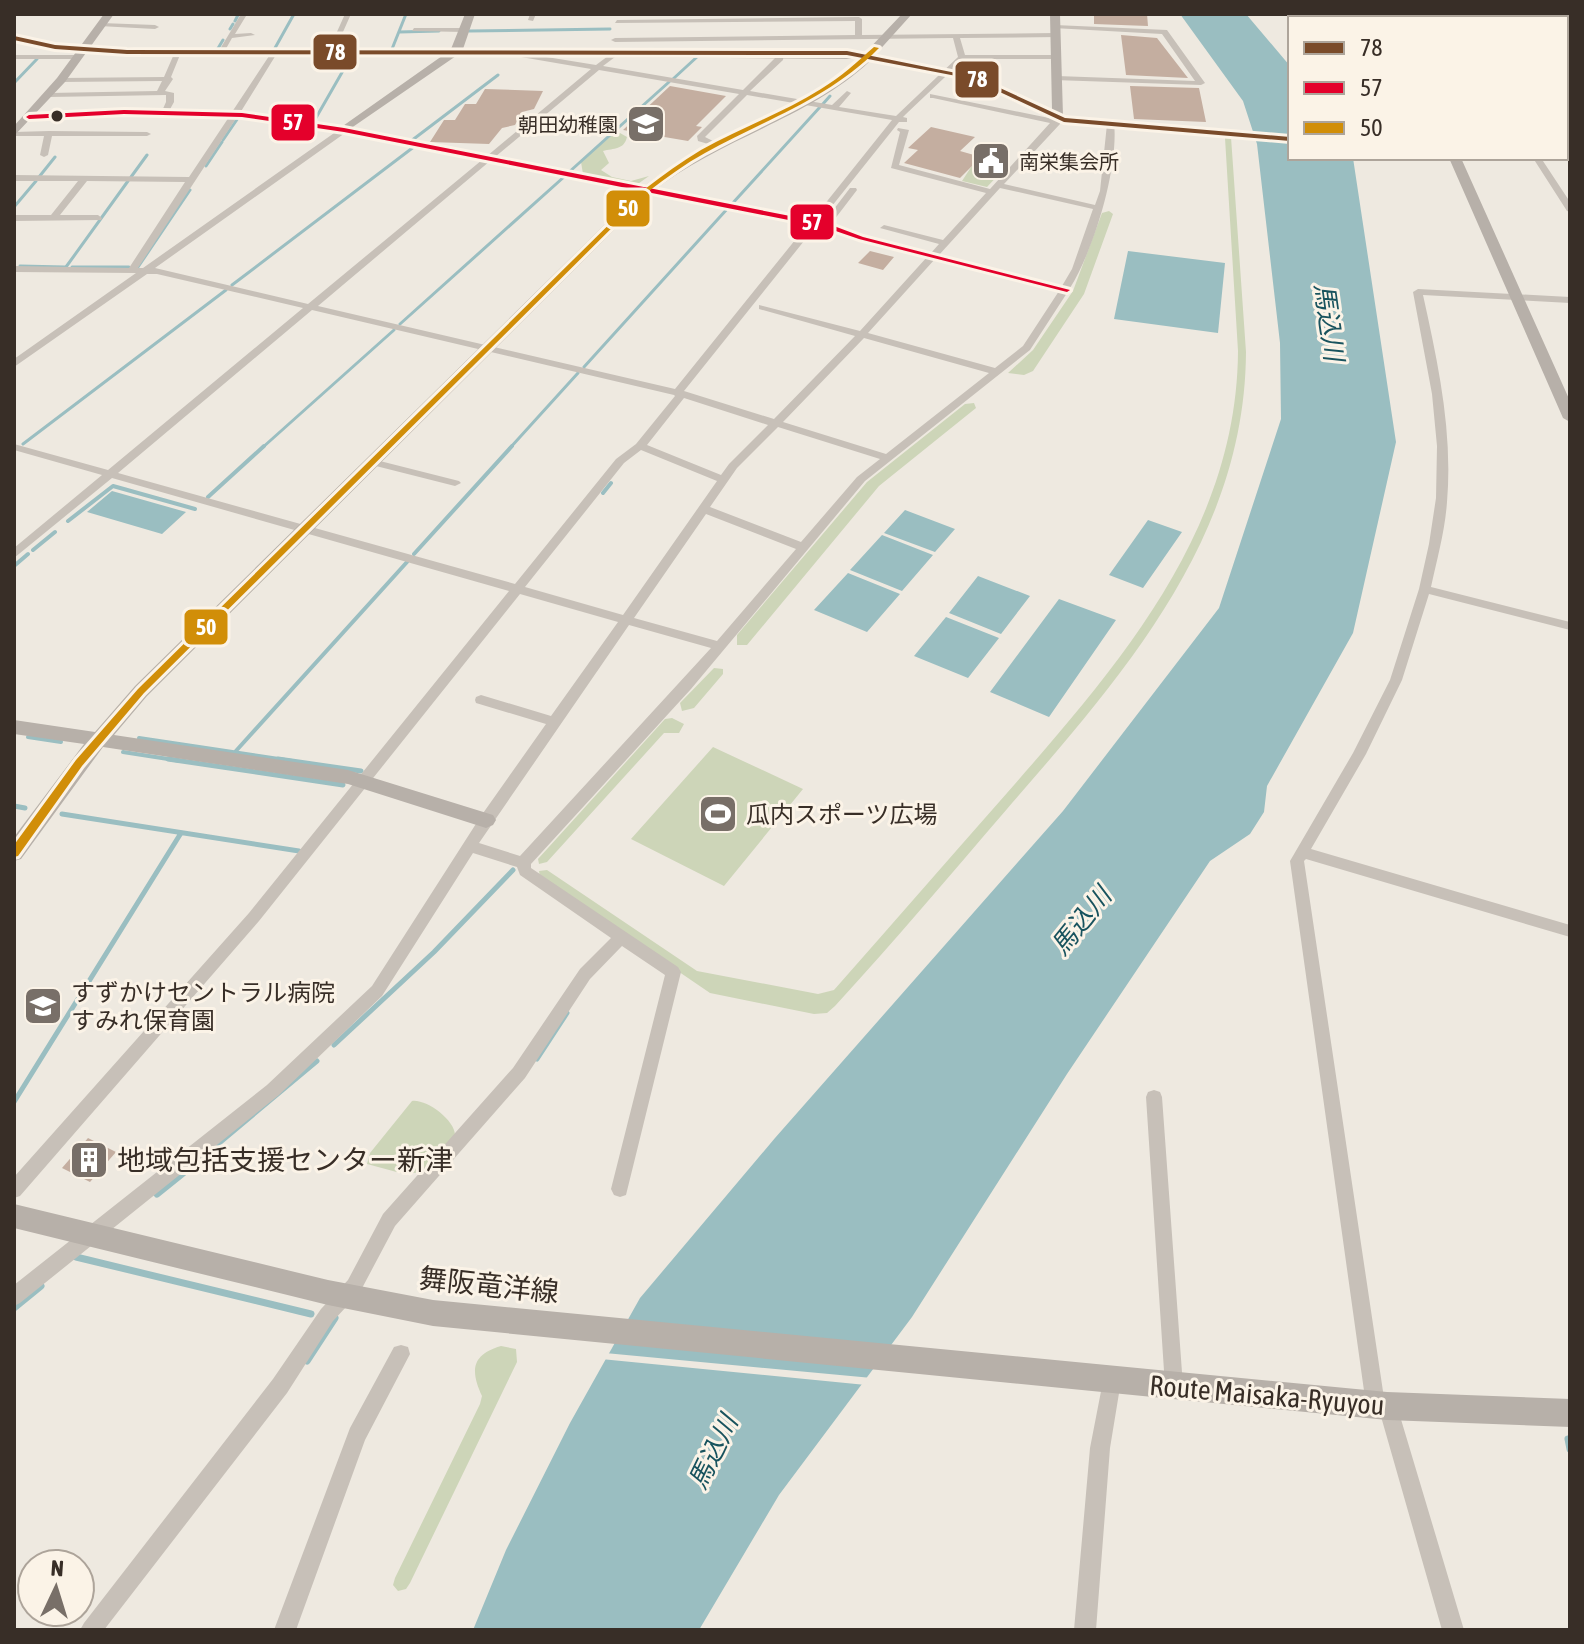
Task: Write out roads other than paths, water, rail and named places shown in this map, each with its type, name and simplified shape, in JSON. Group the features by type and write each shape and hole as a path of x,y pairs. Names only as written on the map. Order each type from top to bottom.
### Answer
{"street":[{"path":"14,134 61,80 109,14"},
{"path":"220,52 244,14 249,14"},
{"path":"330,52 348,14"},
{"path":"14,364 454,52 470,14"},
{"path":"14,853 98,739 154,678 647,190 712,144 840,80 869,56 907,14"},
{"path":"14,1297 273,1090 368,1001 393,970 486,820 724,480 1057,120 1055,14"},
{"path":"765,17 766,52"},
{"path":"14,554 600,68 615,48 618,18 859,19 858,37"},
{"path":"14,1190 252,919 620,461 640,446 820,224 933,96 962,57 958,24"},
{"path":"101,25 155,27"},
{"path":"414,30 464,30"},
{"path":"14,57 179,52 525,52 766,39 1056,31 1164,32 1201,83 1057,78"},
{"path":"230,36 251,35"},
{"path":"14,38 81,53"},
{"path":"615,48 869,56 952,72 990,85 1057,120"},
{"path":"160,93 179,52"},
{"path":"131,271 276,52"},
{"path":"525,52 524,55 908,121"},
{"path":"712,144 701,136 780,58 780,52"},
{"path":"962,57 1056,57"},
{"path":"820,224 898,119 952,72"},
{"path":"61,80 169,79"},
{"path":"49,95 160,93 172,96 164,114"},
{"path":"834,108 847,93"},
{"path":"933,96 1057,120 1288,139"},
{"path":"29,117 235,115 344,130 820,224 861,238 1067,290"},
{"path":"523,863 719,646 861,479 1027,348 1067,290 1098,208 1104,191 1111,124"},
{"path":"901,130 905,130 894,166 1098,208"},
{"path":"44,155 49,133"},
{"path":"14,134 147,134"},
{"path":"1456,160 1514,297 1569,412"},
{"path":"1538,160 1570,209"},
{"path":"14,178 192,180"},
{"path":"53,218 84,179"},
{"path":"14,218 98,218"},
{"path":"884,228 945,243"},
{"path":"14,269 146,271 680,393 888,458"},
{"path":"1453,1630 1382,1405 1297,861 1359,754 1396,680 1425,589 1442,500 1443,446 1438,391 1418,292 1570,300"},
{"path":"762,307 997,372"},
{"path":"640,446 724,480"},
{"path":"14,447 719,646"},
{"path":"372,462 455,483"},
{"path":"704,509 802,547"},
{"path":"1425,589 1570,626"},
{"path":"481,700 555,722"},
{"path":"14,727 363,781 486,820"},
{"path":"470,846 523,863"},
{"path":"1302,852 1570,931"},
{"path":"523,863 525,871 673,972 620,1189"},
{"path":"91,1630 354,1286 389,1220 519,1073 585,974 621,937"},
{"path":"1154,1097 1174,1386"},
{"name":"舞阪竜洋線","path":"14,1216 93,1232 345,1296 433,1313 965,1364"},
{"path":"285,1630 357,1435 401,1354"},
{"name":"Route Maisaka-Ryuyou","path":"965,1364 1112,1381 1382,1405 1570,1413"},
{"path":"1085,1630 1100,1448 1112,1381"}],"water":[{"name":"馬込川","path":"1180,14 1246,14 1288,64 1288,160 1353,160 1396,442 1353,633 1267,786 1264,812 1250,834 1210,861 1067,1074 912,1317 779,1495 699,1630 473,1630 506,1550 570,1423 640,1298 775,1138 1063,811 1219,608 1281,419 1280,343 1257,144 1243,101"},
{"path":"1128,251 1225,263 1218,333 1114,319"},
{"path":"112,491 186,512 162,534 87,512"},
{"path":"905,510 955,529 935,552 884,533"},
{"path":"1148,520 1182,532 1143,588 1109,575"},
{"path":"882,535 933,555 902,591 850,570"},
{"path":"848,573 900,594 867,632 814,610"},
{"path":"978,576 1030,596 1001,634 949,613"},
{"path":"1059,599 1116,620 1049,717 990,692"},
{"path":"946,617 999,638 968,678 914,656"}],"waterway":[{"path":"275,48 294,14"},
{"path":"392,49 406,14"},
{"path":"235,21 238,15"},
{"path":"230,29 233,24"},
{"path":"469,31 610,29"},
{"path":"399,32 439,31"},
{"path":"217,50 223,40"},
{"path":"313,123 352,55"},
{"path":"673,79 698,56"},
{"path":"14,83 37,59"},
{"path":"411,141 498,75"},
{"path":"568,173 669,82"},
{"path":"822,105 830,96"},
{"path":"731,205 820,107"},
{"path":"223,140 238,118"},
{"path":"206,166 222,142"},
{"path":"232,285 415,146"},
{"path":"131,177 147,155"},
{"path":"39,177 55,157"},
{"path":"400,324 565,176"},
{"path":"14,207 36,181"},
{"path":"66,267 128,181"},
{"path":"138,267 190,190"},
{"path":"584,367 728,208"},
{"path":"20,266 65,267"},
{"path":"72,267 129,267"},
{"path":"23,444 226,290"},
{"path":"262,448 394,330"},
{"path":"510,448 578,373"},
{"path":"208,497 264,446"},
{"path":"414,554 512,446"},
{"path":"603,493 611,483"},
{"path":"68,521 113,486 195,509"},
{"path":"33,550 55,532"},
{"path":"14,566 28,554"},
{"path":"235,752 407,562"},
{"path":"28,737 61,742"},
{"path":"139,738 292,761"},
{"path":"123,752 171,759"},
{"path":"171,759 343,785"},
{"path":"171,759 181,761"},
{"path":"278,759 361,771"},
{"path":"14,806 25,808"},
{"path":"62,814 299,851"},
{"path":"14,1102 181,833"},
{"path":"334,1045 434,952 513,870"},
{"path":"537,1059 567,1013"},
{"path":"218,1144 317,1061"},
{"path":"157,1194 198,1161"},
{"path":"76,1257 311,1314"},
{"path":"14,1308 41,1286"},
{"path":"307,1361 335,1318"},
{"path":"1568,1439 1570,1449"}],"place":[{"name":"朝田幼稚園","path":"646,124"},
{"name":"南栄集会所","path":"991,161"},
{"name":"瓜内スポーツ広場","path":"718,814"},
{"name":"すずかけセントラル病院 すみれ保育園","path":"43,1006"},
{"name":"地域包括支援センター新津","path":"89,1160"}]}
